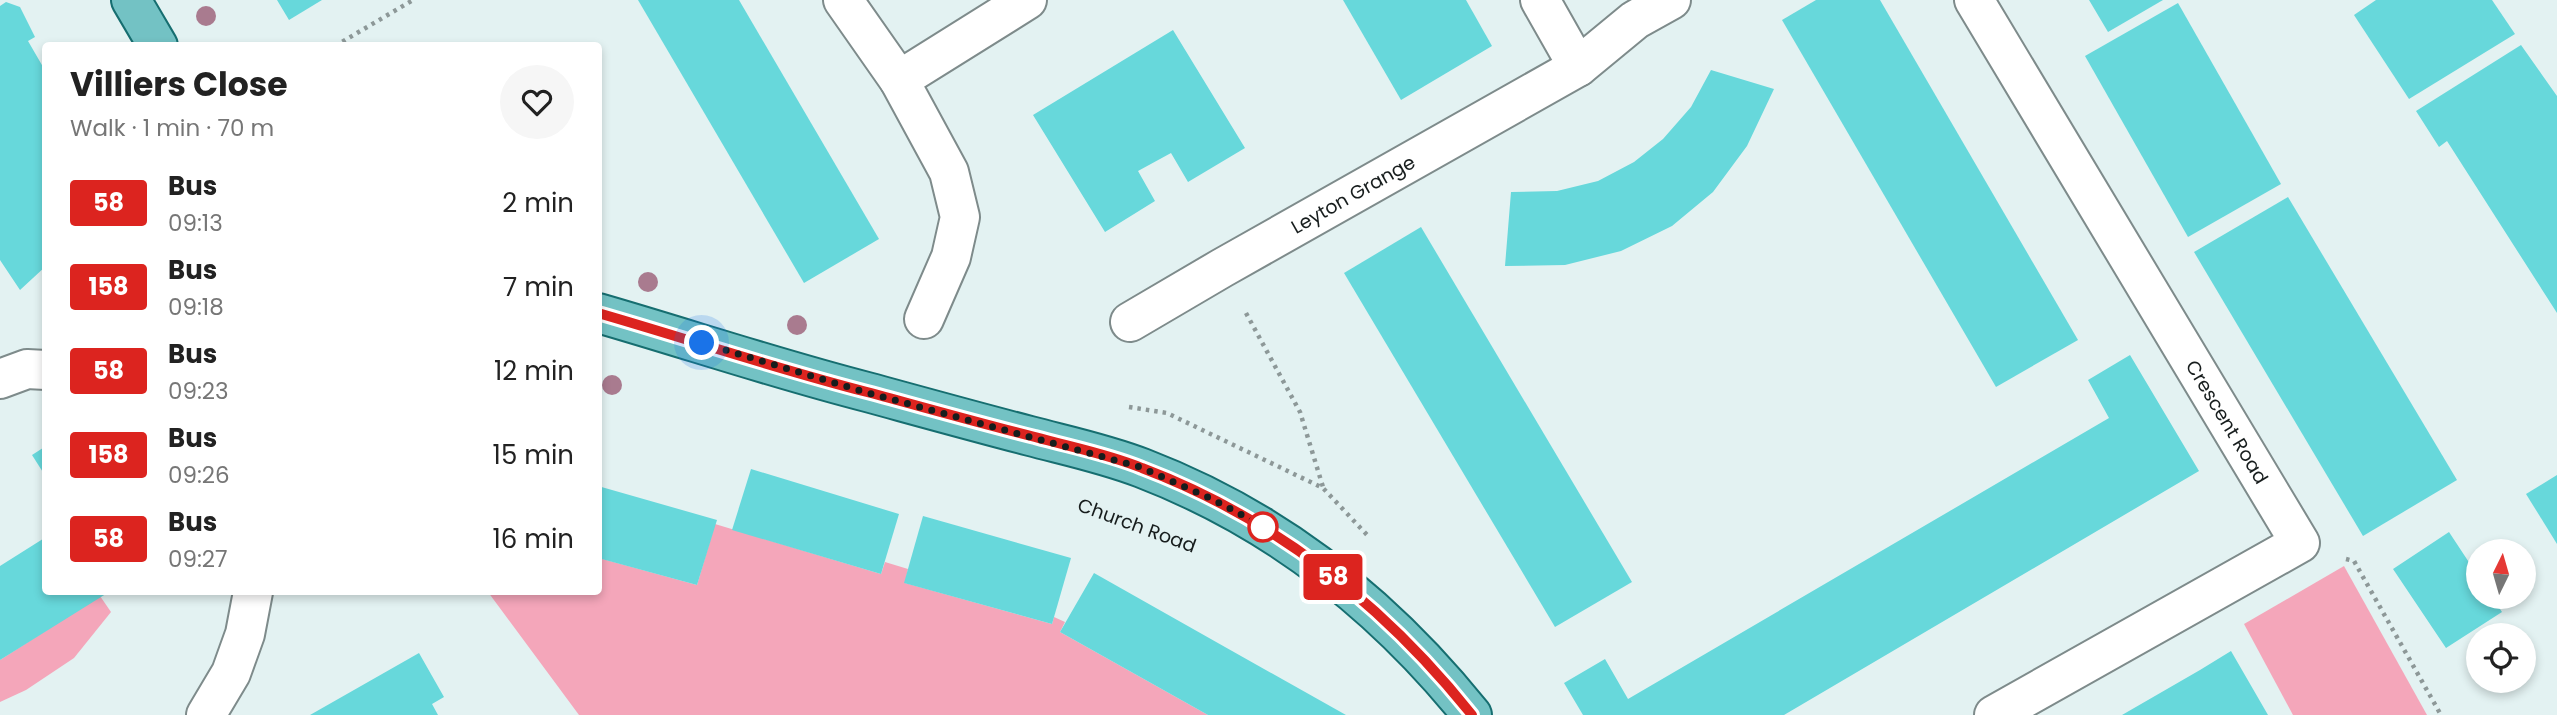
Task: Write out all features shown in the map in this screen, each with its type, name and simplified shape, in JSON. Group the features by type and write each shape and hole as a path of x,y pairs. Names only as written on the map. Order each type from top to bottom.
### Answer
{"main road":[{"path":"131,0 156,42"},
{"path":"602,314 865,392 1112,457 1167,478 1255,522 1316,563 1391,626 1448,685 1472,715"}],"street":[{"path":"843,0 899,80 949,172 960,218 951,257 923,319"},
{"path":"899,80 1027,0"},
{"path":"1540,0 1578,67"},
{"name":"Leyton Grange","path":"1130,322 1578,67 1636,20 1671,0"},
{"name":"Crescent Road","path":"1974,0 2300,543 1994,715"},
{"path":"0,379 27,369 42,370"},
{"path":"206,715 231,673 246,634 252,595"}],"path":[{"path":"342,42 414,0"},
{"path":"1222,268 1300,412 1324,488"},
{"path":"2354,561 2441,715"}],"shaded area":[{"path":"715,524 881,574 885,562 908,569 905,583 1052,624 1054,617 1065,622 1060,632 1208,715 579,715 490,595 602,595 602,559 697,585"},
{"path":"2344,566 2427,715 2293,715 2244,624"},
{"path":"100,596 111,612 74,658 26,690 0,702 0,660"}],"building":[{"path":"277,0 322,0 289,20"},
{"path":"638,0 739,0 879,239 804,283"},
{"path":"1343,0 1466,0 1492,46 1401,100"},
{"path":"1816,0 1880,0 2078,340 1996,387 1782,20"},
{"path":"2089,0 2163,0 2108,32"},
{"path":"2376,0 2492,0 2515,34 2409,99 2354,15"},
{"path":"6,2 20,7 35,37 28,41 42,65 42,270 20,290 0,260 0,6"},
{"path":"2178,3 2281,184 2188,237 2085,56"},
{"path":"1173,30 1245,148 1188,182 1171,153 1138,171 1155,201 1105,232 1033,115"},
{"path":"2521,45 2557,96 2557,313 2447,141 2439,147 2416,111"},
{"path":"1711,70 1774,89 1747,146 1713,192 1672,226 1621,251 1565,265 1505,266 1511,192 1557,191 1598,181 1634,162 1663,139 1691,107"},
{"path":"2288,197 2457,480 2363,536 2194,252"},
{"path":"1421,227 1632,582 1555,627 1344,273"},
{"path":"2130,355 2199,471 1784,715 1583,715 1564,683 1605,659 1628,699 2109,418 2088,380"},
{"path":"42,449 42,471 32,455"},
{"path":"751,469 899,514 881,574 732,530"},
{"path":"2557,475 2557,544 2526,494"},
{"path":"602,487 717,520 697,585 602,559"},
{"path":"923,516 1071,558 1052,624 904,583"},
{"path":"2449,532 2466,558 2466,609 2500,609 2502,612 2485,623 2466,623 2466,635 2446,648 2393,569"},
{"path":"42,540 42,595 104,595 0,660 0,566"},
{"path":"1094,573 1346,715 1208,715 1060,632"},
{"path":"2231,651 2268,715 2122,715 2200,670"},
{"path":"419,653 444,697 432,704 438,715 310,715"}],"bus line":[{"name":"58","path":"602,314 865,392 1112,457 1167,478 1255,522 1307,556 1391,626 1448,685 1472,715"}],"route":[{"path":"702,343 865,392 1112,457 1167,478 1270,530 1263,527"}]}
